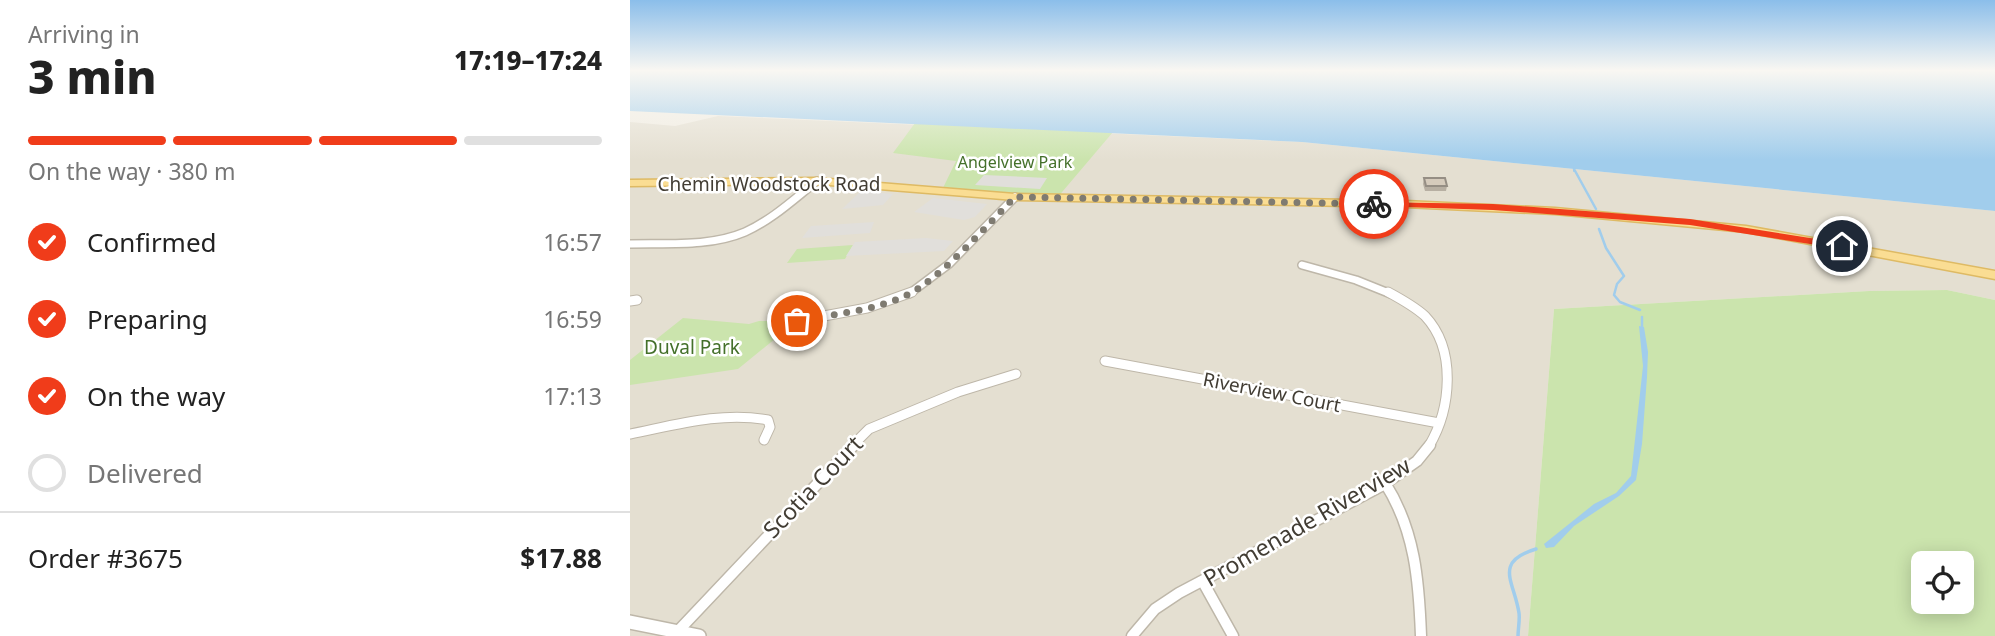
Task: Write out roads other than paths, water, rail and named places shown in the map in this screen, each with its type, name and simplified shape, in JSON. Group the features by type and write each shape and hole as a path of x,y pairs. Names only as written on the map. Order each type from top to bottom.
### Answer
{"main road":[{"name":"Chemin Woodstock Road","path":"630,183 817,181 1015,197 1443,205 1595,214 1746,229 1995,275"}],"street":[{"path":"630,244 725,238 744,233 817,181"},
{"path":"797,321 875,306 910,294 932,279 1015,197"},
{"name":"Promenade Riverview","path":"1132,636 1155,609 1179,593 1385,483 1418,460 1437,437 1449,378 1447,358 1437,332 1416,309 1393,292 1364,281 1302,265"},
{"name":"Riverview Court","path":"1105,361 1439,423"},
{"name":"Scotia Court","path":"679,630 869,429 958,392 1016,374"},
{"path":"630,434 706,421 759,417 768,420 770,427 764,440"},
{"path":"1385,483 1398,499 1414,545 1421,636"},
{"path":"1203,582 1233,636"},
{"path":"630,622 699,636"}],"water":[{"path":"630,101 1995,101 1995,211 1302,142 630,111"},
{"path":"1639,326 1644,327 1648,352 1642,444 1636,480 1619,496 1574,526 1554,547 1546,548 1544,544 1594,504 1616,493 1631,476 1643,366"}],"waterway":[{"path":"1574,169 1596,209"},
{"path":"1599,229 1606,248 1624,276 1617,284 1614,295 1620,302 1640,310"},
{"path":"1642,317 1642,328"},
{"path":"1518,636 1519,613 1510,567 1514,560 1536,549"}],"park label":[{"name":"Angelview Park","path":"1015,162"},
{"name":"Duval Park","path":"692,347"}]}
